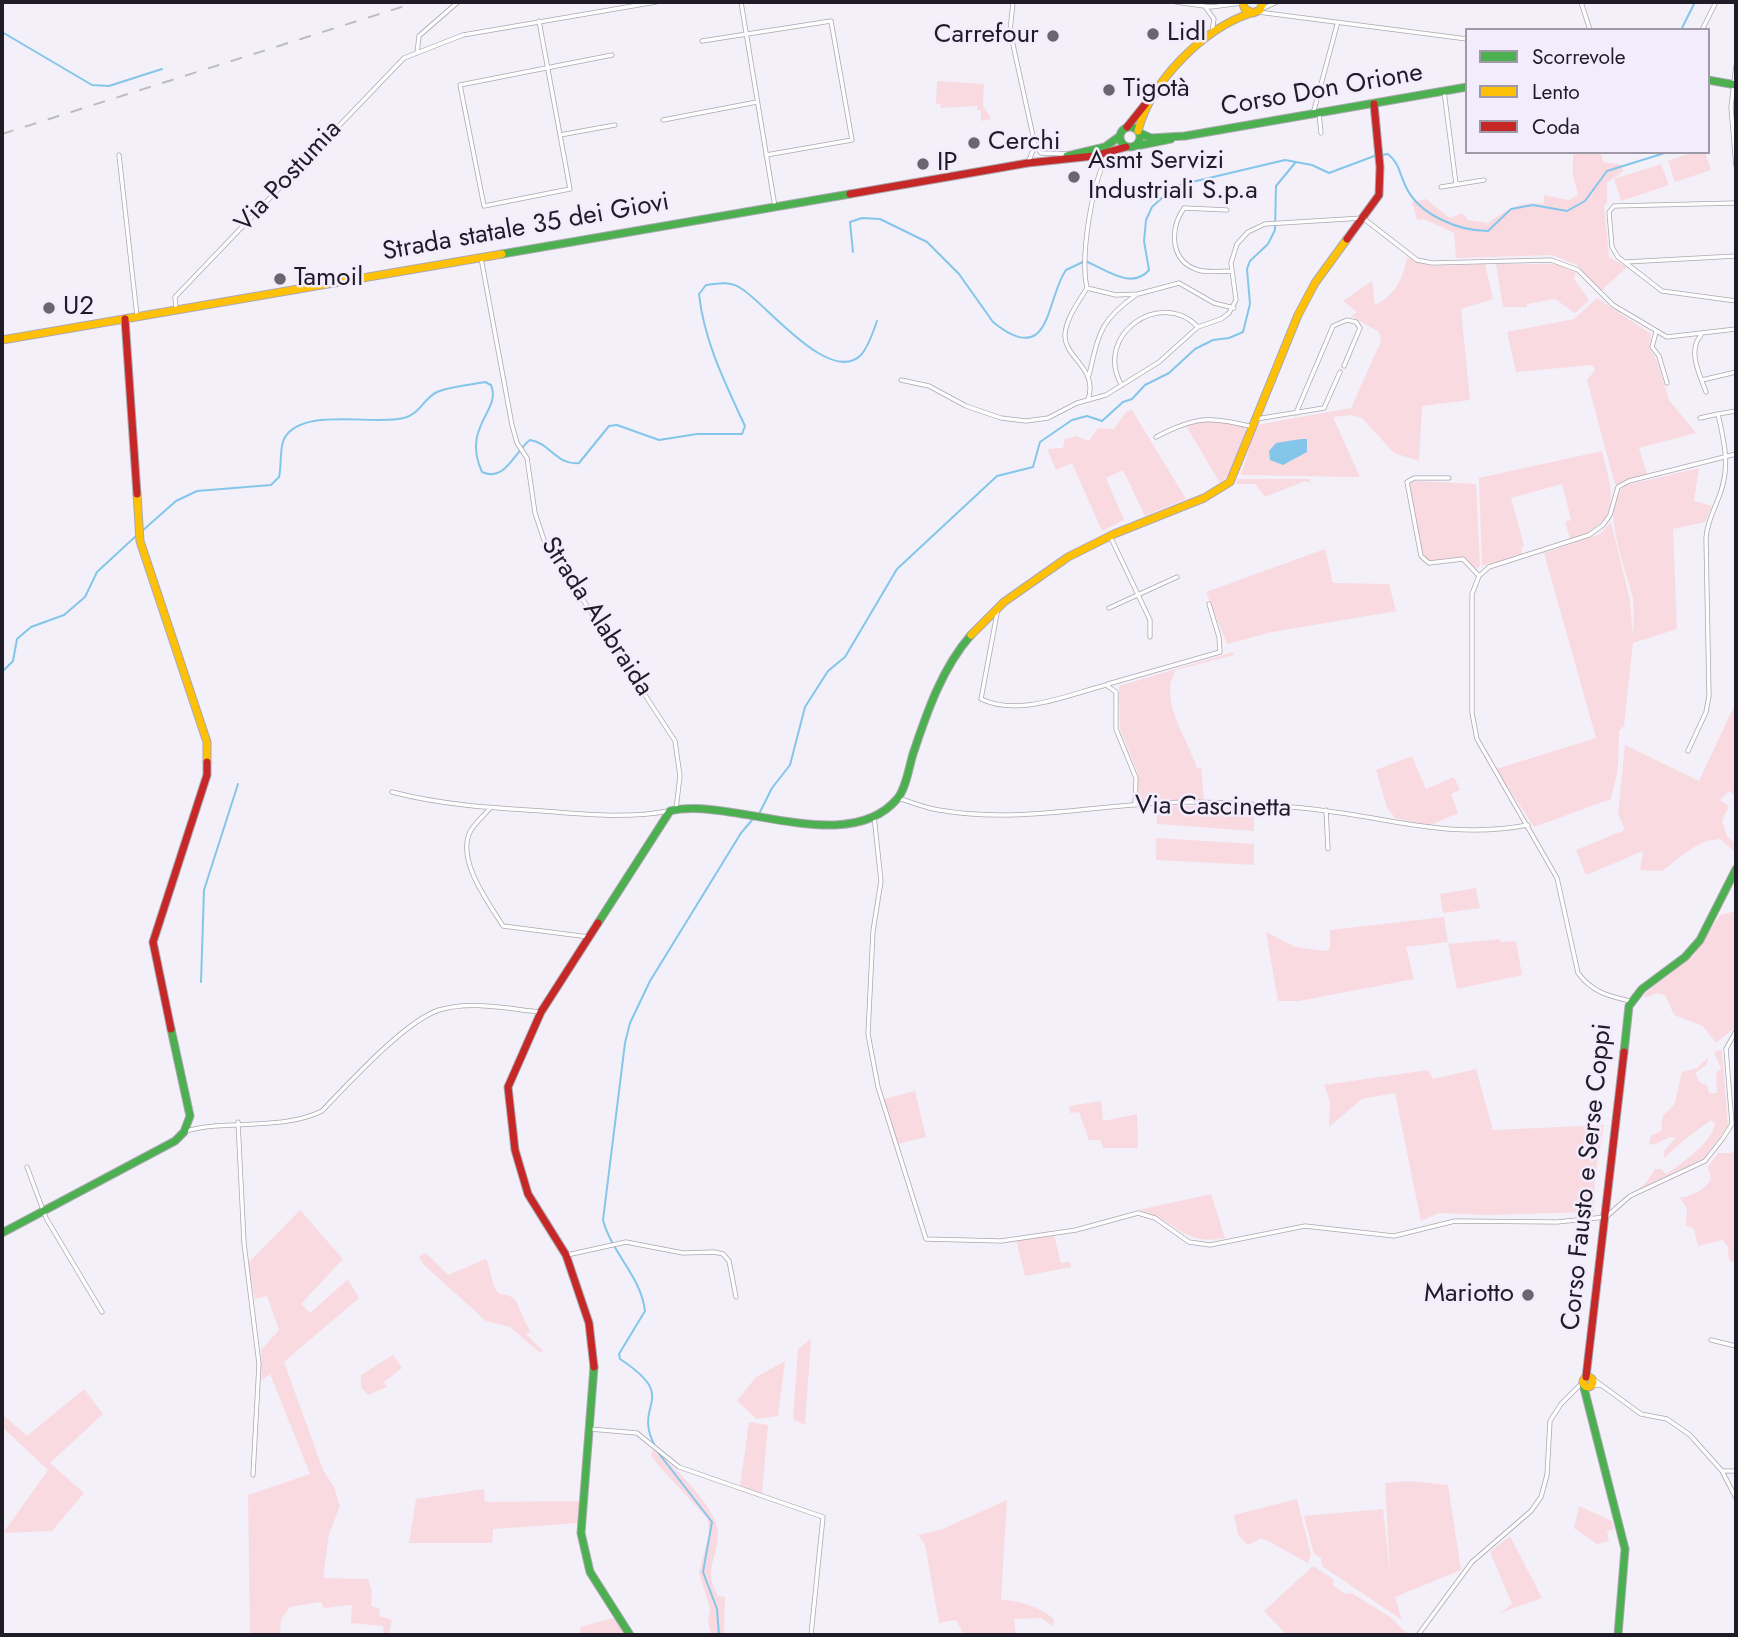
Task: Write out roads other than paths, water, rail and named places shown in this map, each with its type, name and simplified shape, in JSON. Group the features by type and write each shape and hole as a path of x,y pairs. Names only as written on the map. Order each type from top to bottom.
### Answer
{"street":[{"name":"Via Postumia","path":"417,53 419,36 457,2"},
{"name":"Via Postumia","path":"176,310 175,297 404,58 464,35 656,2"},
{"path":"741,2 775,207"},
{"path":"1013,2 1010,31 1035,145 1041,153 1071,155"},
{"path":"1178,2 1224,7 1243,3 1276,14 1337,24 1465,39"},
{"path":"1136,146 1140,116 1157,93 1211,34 1232,19 1277,2"},
{"path":"1581,2 1589,28"},
{"path":"1703,28 1716,2"},
{"path":"1232,19 1243,3"},
{"path":"1205,6 1214,19 1211,34"},
{"path":"1261,8 1276,14"},
{"path":"702,41 831,20 852,140 766,155"},
{"path":"539,21 548,68 570,189 484,206 460,85 548,68 612,55"},
{"path":"1321,133 1316,114 1337,24"},
{"path":"1736,66 1736,166"},
{"path":"1710,80 1735,85"},
{"name":"Corso Don Orione","path":"1126,147 1465,87"},
{"path":"1444,91 1456,184"},
{"path":"1126,128 1139,108 1157,93"},
{"path":"663,120 758,102"},
{"path":"392,792 429,802 580,814 673,810 749,815 794,823 845,823 874,816 898,798 936,693 954,659 998,607 1046,570 1110,536 1225,485 1233,477 1298,315 1315,283 1379,195 1380,170 1374,104"},
{"path":"560,135 615,125"},
{"name":"Corso Don Orione","path":"1126,128 1151,138 1185,136"},
{"name":"Strada statale 35 dei Giovi","path":"1057,159 1107,151 1126,128"},
{"path":"1120,136 1126,147"},
{"path":"1028,163 1035,145"},
{"name":"Strada statale 35 dei Giovi","path":"2,340 1126,147"},
{"path":"1088,375 1065,343 1065,331 1087,288 1085,257 1102,164 1107,151"},
{"path":"119,155 137,317"},
{"path":"1441,187 1484,180"},
{"path":"1736,203 1614,206 1609,212 1612,247 1624,262 1662,291 1736,301"},
{"path":"1227,210 1184,208 1175,224 1174,240 1180,256 1192,267 1233,271"},
{"path":"901,380 929,386 982,413 1026,421 1048,418 1106,395 1159,362 1198,327 1220,319 1234,308 1236,300 1231,263 1237,244 1248,232 1265,224 1363,218 1417,260 1432,263 1551,260 1567,264 1578,270 1613,305 1656,332 1674,337 1736,328"},
{"path":"1624,262 1736,256"},
{"name":"Strada Alabraida","path":"480,257 517,443 524,451 531,475 535,513 544,540 675,741 680,776 673,810"},
{"path":"1087,288 1116,295 1138,294 1179,283 1214,303 1234,308"},
{"path":"1088,400 1091,392 1088,375 1094,342 1106,322 1138,294"},
{"path":"1121,385 1114,373 1113,357 1119,339 1130,326 1145,317 1168,311 1188,316 1198,327"},
{"path":"125,319 139,541 207,742 209,758 207,775 157,922 153,942 190,1106 184,1132"},
{"path":"1296,413 1334,326 1347,320 1356,322 1360,328 1344,366"},
{"path":"1656,332 1652,347 1659,356 1667,383"},
{"path":"1703,334 1698,338 1695,352 1706,392"},
{"path":"1156,437 1184,422 1203,418 1255,423 1324,408 1340,372"},
{"path":"1702,380 1736,372"},
{"path":"1700,418 1736,411"},
{"path":"1688,751 1706,712 1709,696 1707,525 1721,493 1727,458 1718,414"},
{"path":"1631,1001 1605,995 1587,985 1578,973 1557,878 1528,825 1483,754 1474,725 1471,607 1479,576 1489,567 1589,535 1603,525 1618,487 1629,481 1736,454"},
{"path":"1449,478 1414,478 1407,482 1420,556 1429,563 1463,559 1479,576"},
{"path":"1110,536 1150,620 1150,637"},
{"path":"1109,608 1177,578"},
{"path":"998,607 981,699 1002,706 1037,704 1220,652 1219,638 1209,604"},
{"path":"1106,685 1116,692 1116,729 1136,778 1135,805"},
{"name":"Via Cascinetta","path":"898,798 937,810 981,814 1051,814 1193,802 1326,810 1423,828 1457,831 1528,825"},
{"path":"490,808 470,831 468,847 474,881 503,926 589,937"},
{"path":"630,1635 590,1572 581,1534 594,1365 589,1323 566,1255 528,1194 515,1150 509,1087 541,1012 673,810"},
{"path":"1326,810 1328,849"},
{"path":"874,816 881,881 873,931 868,1034 878,1087 926,1239 1001,1241 1076,1230 1133,1213 1149,1215 1182,1239 1202,1245 1306,1226 1394,1236 1455,1221 1558,1222 1606,1217 1630,1196 1705,1161 1723,1138 1732,1124 1726,1049 1736,1031"},
{"name":"Corso Fausto e Serse Coppi","path":"1618,1635 1625,1549 1588,1406 1588,1382 1626,1019 1631,1001 1639,990 1681,960 1700,941 1724,887 1736,869"},
{"path":"2,1233 175,1140 184,1132 238,1122 306,1118 322,1111 411,1027 440,1010 494,1007 541,1012"},
{"path":"238,1122 244,1243 259,1364 253,1475"},
{"path":"27,1167 43,1212 102,1312"},
{"path":"566,1255 615,1243 723,1254 731,1268 736,1297"},
{"path":"1712,1340 1736,1346"},
{"path":"1418,1635 1472,1562 1531,1511 1541,1497 1547,1475 1550,1421 1561,1404 1588,1382 1602,1384 1641,1414 1677,1424 1722,1471 1736,1498"},
{"path":"590,1429 629,1430 687,1470 824,1517 811,1635"},
{"path":"1722,1471 1736,1471"}],"water":[{"path":"1307,439 1307,452 1283,465 1270,460 1269,451 1276,443"}],"waterway":[{"path":"1682,28 1695,2"},
{"path":"2,32 92,85 109,86 162,69"},
{"path":"1382,155 1388,154 1392,158 1406,187 1420,206 1441,220 1465,228 1488,231 1511,209 1533,205 1567,211 1585,201 1607,171 1662,154"},
{"path":"853,252 850,222 862,218 880,219 927,242 959,274 993,322 1012,335 1026,338 1037,334 1044,324 1066,270 1085,261 1126,278 1142,276 1149,270 1144,241 1146,220 1152,207 1175,186 1285,160 1312,165 1329,173 1377,155"},
{"path":"758,816 772,788 790,765 805,707 828,671 845,657 897,569 997,476 1033,467 1040,442 1072,420 1087,416 1102,421 1123,402 1132,399 1145,385 1169,373 1195,349 1213,340 1229,338 1243,332 1250,304 1247,269 1250,261 1268,244 1275,230 1276,186 1295,163"},
{"path":"142,531 176,501 197,491 271,485 279,477 284,439 293,429 306,423 339,419 404,418 414,413 437,392 485,382 491,385 493,394 476,443 482,472 490,474 503,470 530,440 543,445 565,461 579,463 609,426 617,425 659,440 697,434 742,434 745,426 716,362 705,328 699,294 706,285 725,283 738,286 799,339 816,352 833,360 848,362 861,355 869,343 877,321"},
{"path":"2,672 13,661 17,639 31,627 64,615 85,597 97,572 137,535"},
{"path":"201,982 204,890 238,784"},
{"path":"655,1446 648,1420 652,1393 648,1384 620,1359 619,1354 645,1311 638,1287 613,1244 603,1220 625,1043 630,1023 650,981 741,833 753,819"},
{"path":"657,1451 712,1522 703,1572 717,1609 719,1635"}],"railway":[{"path":"2,134 417,2"}],"place":[{"name":"Lidl","path":"1153,34"},
{"name":"Carrefour","path":"1053,36"},
{"name":"Tigotà","path":"1109,90"},
{"name":"Cerchi","path":"974,143"},
{"name":"IP","path":"923,164"},
{"name":"Asmt Servizi Industriali S.p.a","path":"1074,177"},
{"name":"Tamoil","path":"280,279"},
{"name":"U2","path":"49,308"},
{"name":"Mariotto","path":"1528,1295"}]}
